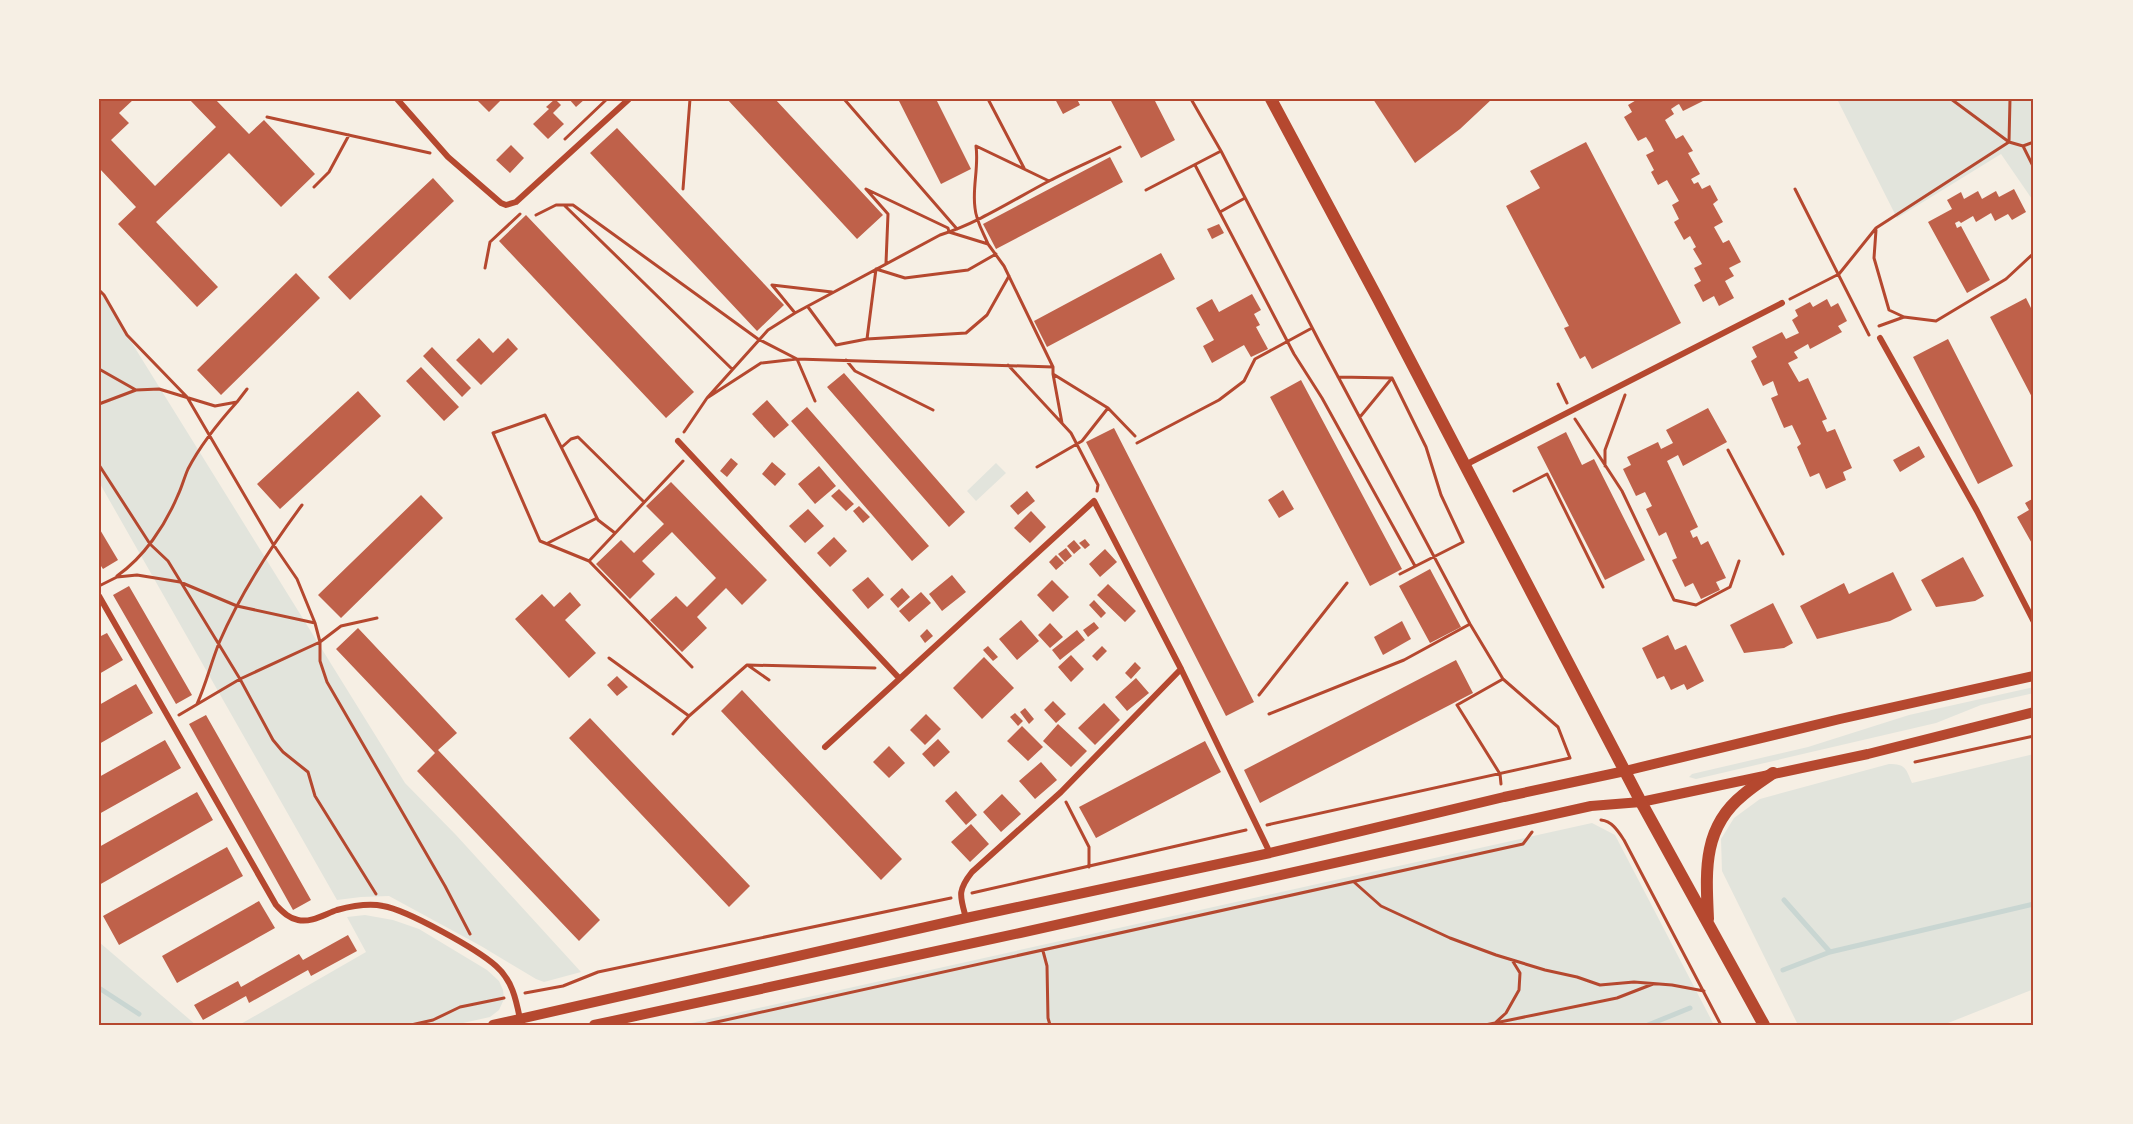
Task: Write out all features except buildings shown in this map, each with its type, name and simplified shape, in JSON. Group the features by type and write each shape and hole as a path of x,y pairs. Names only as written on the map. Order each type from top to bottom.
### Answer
{"highway":[{"path":"1271,99 1641,802 1764,1025"},
{"path":"1708,923 1707,889 1711,837 1721,818 1741,796 1773,773"}],"main road":[{"path":"493,1025 521,1022 966,918 1270,853 1840,719 2034,676"},
{"path":"594,1025 1591,806 1641,802 1868,754 2034,712"}],"street":[{"path":"397,99 448,157 506,205 516,202 629,99"},
{"path":"1465,465 1782,303"},
{"path":"1880,338 1977,511 2034,622"},
{"path":"678,441 899,678"},
{"path":"825,747 1094,501 1181,669 1270,853"},
{"path":"99,596 276,904 286,915 297,920 308,921 336,910 357,906 383,906 413,916 497,966 515,995 521,1022"},
{"path":"966,918 960,896 961,885 972,872 1061,792 1181,669"}],"path":[{"path":"683,189 690,99"},
{"path":"844,99 957,229"},
{"path":"988,99 1025,170"},
{"path":"411,1025 433,1020 460,1007 563,986 598,972 960,896 1570,758 1558,727 1503,679 1470,624 1312,328 1221,151 1191,99"},
{"path":"1951,99 2009,142 2024,146 2034,142"},
{"path":"2009,142 2010,99"},
{"path":"267,117 448,157"},
{"path":"314,187 329,172 349,135"},
{"path":"1782,303 1839,274 1876,228 2009,142"},
{"path":"1049,181 976,146 978,162 974,207 977,220 988,244 1009,276 1053,366 1062,423"},
{"path":"2024,146 2034,168"},
{"path":"678,441 707,399 768,330 886,263 977,220 1049,181 1120,147"},
{"path":"1146,190 1221,151"},
{"path":"1194,165 1288,342 1322,398 1415,566"},
{"path":"886,263 888,214 866,189 948,228 948,232"},
{"path":"1795,189 1872,342"},
{"path":"1220,212 1245,198"},
{"path":"536,215 556,205 573,205 758,339 797,359 815,401"},
{"path":"564,205 732,369"},
{"path":"485,268 490,242 526,208"},
{"path":"1876,228 1874,258 1889,310 1904,317 1936,321 2006,279 2034,253"},
{"path":"948,232 988,244"},
{"path":"876,269 905,278 968,270 996,254"},
{"path":"867,339 876,269"},
{"path":"808,306 836,345 867,339 966,333 987,315 1009,276"},
{"path":"795,313 772,285 834,292"},
{"path":"99,290 127,335 187,397 273,544 297,579 315,623 320,642 320,661 327,682 469,930 473,950"},
{"path":"1866,330 1904,317"},
{"path":"1137,443 1219,400 1244,381 1255,359 1312,328"},
{"path":"707,399 762,363 797,359 1053,366"},
{"path":"846,360 855,371 933,410"},
{"path":"1008,365 1071,433 1098,485 1094,501"},
{"path":"99,369 136,390"},
{"path":"1053,374 1108,408 1135,436"},
{"path":"1338,377 1392,378"},
{"path":"1360,417 1392,378"},
{"path":"1392,378 1426,447 1441,495 1463,542 1400,574"},
{"path":"1558,384 1571,411 1622,491 1674,600 1696,605 1730,586 1739,561"},
{"path":"1605,467 1605,450 1625,398 1624,384"},
{"path":"99,404 136,390 159,389 215,406 237,402"},
{"path":"99,586 129,568 150,544 177,498 188,469 210,433 246,389"},
{"path":"1037,467 1082,441 1108,408"},
{"path":"615,533 597,518 546,415 494,433 540,541 589,561 692,667"},
{"path":"561,447 571,439 578,437 644,502"},
{"path":"1728,450 1783,554"},
{"path":"589,561 690,453"},
{"path":"99,465 150,544 168,561 240,679 273,740 283,752 308,772 315,796 383,906"},
{"path":"1514,491 1547,474 1604,587"},
{"path":"197,704 207,683 219,644 237,606 273,544 302,505"},
{"path":"547,544 597,518"},
{"path":"117,577 137,575 180,582 237,606 315,623"},
{"path":"1259,694 1347,583"},
{"path":"169,720 240,679 320,642 341,626 377,618"},
{"path":"1269,714 1404,660 1470,624"},
{"path":"609,658 689,716"},
{"path":"747,665 768,680"},
{"path":"673,734 689,716 747,665 891,668"},
{"path":"1503,679 1457,705 1500,774 1504,797"},
{"path":"1915,762 2034,736"},
{"path":"1061,792 1089,847 1089,867"},
{"path":"1598,820 1606,820 1616,827 1721,1025"},
{"path":"703,1025 1523,844 1532,833"},
{"path":"1354,882 1381,906 1450,938 1512,960 1600,985 1634,982 1704,991"},
{"path":"1043,951 1047,966 1050,1025"},
{"path":"1495,1023 1506,1013 1520,990 1520,973 1512,960"},
{"path":"1485,1025 1617,998 1654,984"}],"shaded area":[{"path":"1837,99 2034,99 2034,202 2001,154 1897,218"},
{"path":"99,290 405,783 456,835 581,972 544,982 389,896 337,900 99,482"},
{"path":"996,463 1006,473 976,501 967,491"},
{"path":"2034,687 2034,693 1981,705 1936,723 1696,779 1689,777 1692,774 1808,747 1909,715"},
{"path":"2034,754 2034,989 1943,1025 1798,1025 1722,871 1721,839 1734,818 1760,799 1889,764 1905,768 1912,783"},
{"path":"1592,823 1615,835 1714,1025 682,1025"},
{"path":"365,915 393,920 419,929 487,970 499,981 503,990 504,999 499,1010 490,1017 454,1025 239,1025 366,952 347,917"},
{"path":"99,942 196,1025 99,1025"}],"waterway":[{"path":"1784,900 1830,952"},
{"path":"1783,970 1830,952 2034,904"},
{"path":"99,988 139,1014"},
{"path":"1648,1025 1690,1008"}]}
